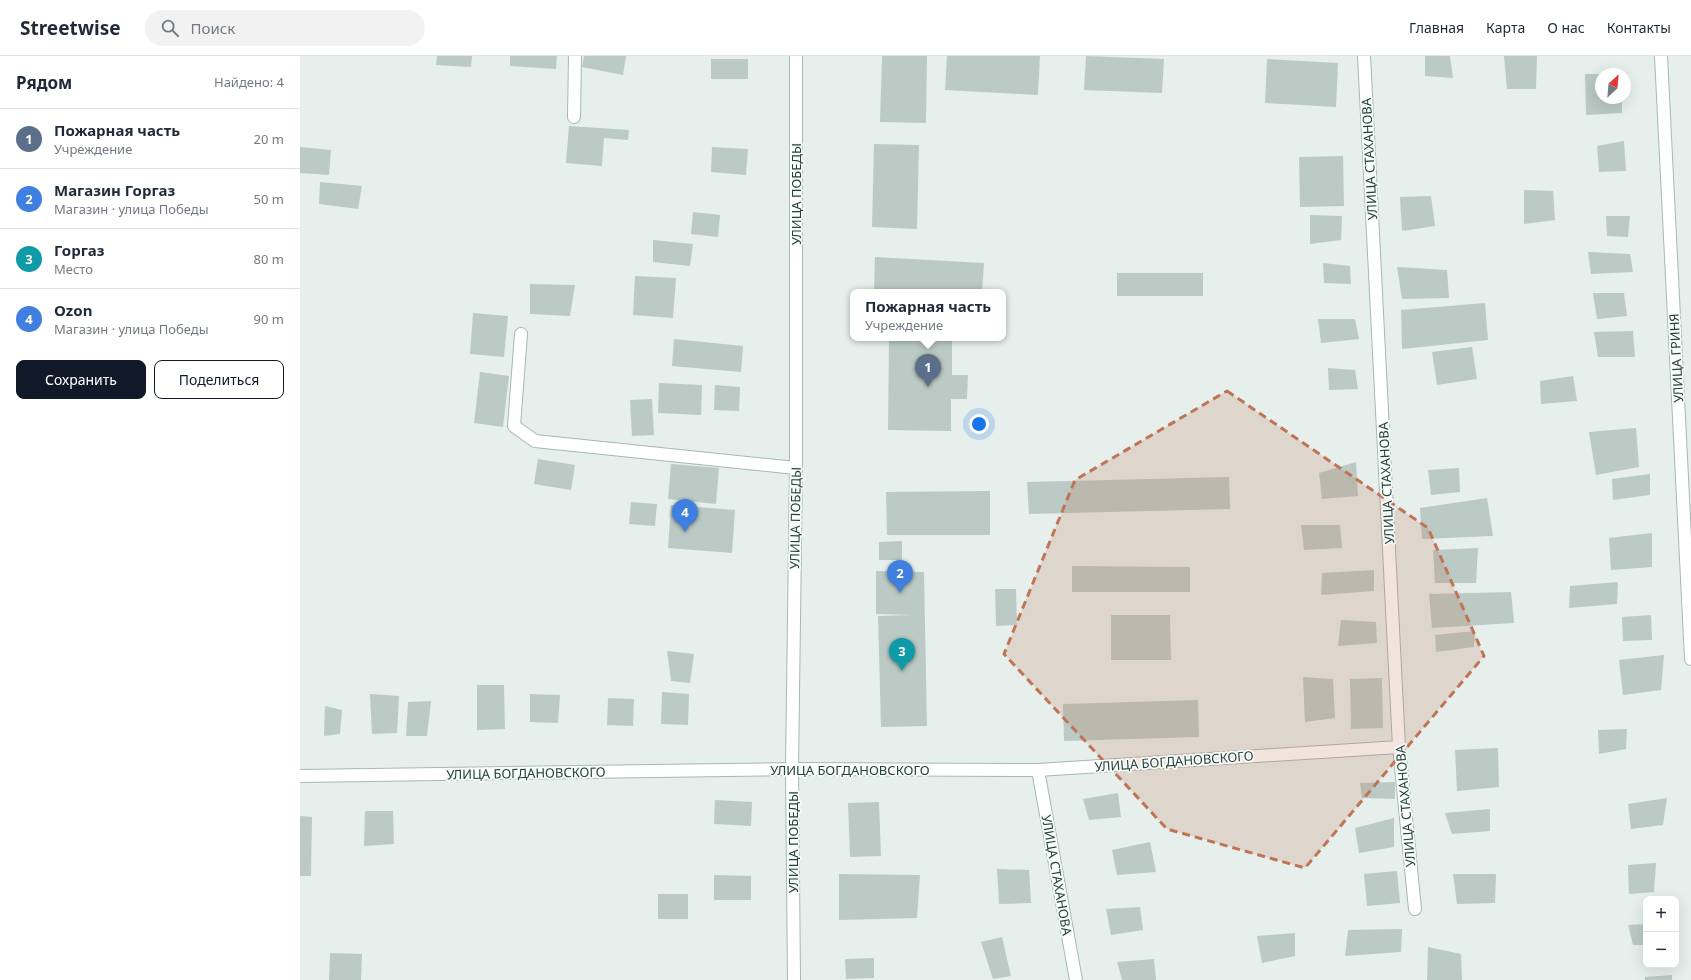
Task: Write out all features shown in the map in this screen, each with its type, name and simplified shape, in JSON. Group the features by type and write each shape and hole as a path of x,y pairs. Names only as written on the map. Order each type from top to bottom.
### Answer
{"street":[{"path":"574,117 575,56"},
{"name":"УЛИЦА ПОБЕДЫ","path":"794,980 792,769 796,468 796,56"},
{"name":"УЛИЦА СТАХАНОВА","path":"1364,56 1399,747 1415,909"},
{"name":"УЛИЦА ГРИНЯ","path":"1661,56 1691,659"},
{"path":"521,334 514,426 535,441 796,468"},
{"name":"УЛИЦА БОГДАНОВСКОГО","path":"300,776 792,769 1038,770 1399,747"},
{"name":"УЛИЦА СТАХАНОВА","path":"1038,770 1076,980"}],"highlighted area":[{"path":"1227,391 1428,528 1484,656 1305,868 1167,829 1004,654 1075,480"}],"building":[{"path":"437,56 472,56 471,67 436,65"},
{"path":"510,56 557,56 556,69 510,66"},
{"path":"584,56 626,56 623,75 582,67"},
{"path":"882,56 927,56 926,123 880,122"},
{"path":"947,56 1040,56 1038,95 945,90"},
{"path":"1086,56 1164,59 1162,93 1084,90"},
{"path":"1425,56 1450,56 1453,78 1425,76"},
{"path":"1504,56 1537,56 1536,89 1507,89"},
{"path":"711,59 748,59 748,79 711,79"},
{"path":"1267,59 1338,63 1336,107 1265,103"},
{"path":"1585,74 1595,74 1595,104 1622,104 1622,113 1586,115"},
{"path":"569,126 629,130 628,140 604,138 602,166 566,163"},
{"path":"1624,141 1626,171 1599,172 1597,146"},
{"path":"874,144 919,145 917,229 872,227"},
{"path":"300,147 331,150 329,175 300,173"},
{"path":"712,147 748,149 746,175 711,172"},
{"path":"1343,156 1344,206 1300,207 1299,157"},
{"path":"320,182 362,186 358,209 319,204"},
{"path":"1524,190 1553,191 1555,220 1524,224"},
{"path":"1431,196 1435,226 1402,231 1400,197"},
{"path":"693,212 720,215 718,237 691,234"},
{"path":"1310,215 1342,216 1341,240 1310,244"},
{"path":"1606,216 1630,216 1628,237 1607,236"},
{"path":"653,240 693,244 690,266 653,262"},
{"path":"1588,252 1630,254 1633,272 1591,274"},
{"path":"875,257 984,263 982,289 874,289"},
{"path":"1323,263 1350,266 1351,284 1324,283"},
{"path":"1397,267 1447,270 1449,298 1402,299"},
{"path":"1117,273 1203,273 1203,296 1117,296"},
{"path":"635,276 676,278 673,318 633,315"},
{"path":"530,284 575,285 570,316 530,314"},
{"path":"1593,293 1624,293 1627,316 1597,319"},
{"path":"1485,303 1488,340 1402,349 1401,310"},
{"path":"473,313 508,316 504,357 470,354"},
{"path":"1318,319 1355,319 1359,339 1321,343"},
{"path":"1633,331 1635,357 1598,357 1594,332"},
{"path":"674,339 743,346 741,372 672,366"},
{"path":"889,341 952,341 952,375 968,375 967,399 951,399 951,431 888,430"},
{"path":"1472,347 1477,379 1437,385 1432,352"},
{"path":"1328,368 1355,370 1358,389 1329,390"},
{"path":"480,372 509,376 503,427 474,423"},
{"path":"1573,376 1577,401 1541,404 1540,381"},
{"path":"659,383 702,385 701,415 658,413"},
{"path":"715,385 740,387 739,411 714,410"},
{"path":"652,399 654,435 632,436 630,400"},
{"path":"1636,428 1639,467 1596,475 1589,432"},
{"path":"538,459 575,465 571,490 534,484"},
{"path":"1356,462 1358,496 1322,499 1319,473"},
{"path":"671,464 719,468 716,504 668,499"},
{"path":"1459,468 1460,492 1431,495 1428,470"},
{"path":"1650,474 1650,495 1613,500 1612,479"},
{"path":"1229,477 1230,509 1029,514 1027,482"},
{"path":"990,491 990,535 887,535 886,492"},
{"path":"1487,498 1493,536 1422,539 1420,508"},
{"path":"631,502 657,504 655,526 629,524"},
{"path":"671,505 735,510 732,553 668,548"},
{"path":"1301,525 1340,525 1342,548 1304,550"},
{"path":"1652,533 1652,567 1611,570 1609,538"},
{"path":"902,541 902,560 879,560 879,542"},
{"path":"1478,548 1476,583 1435,583 1433,550"},
{"path":"1072,566 1190,567 1190,592 1072,592"},
{"path":"1374,570 1374,591 1321,595 1322,573"},
{"path":"876,571 924,572 927,726 881,727 878,616 914,615 876,614"},
{"path":"1618,582 1617,604 1569,608 1570,586"},
{"path":"995,589 1016,589 1017,625 996,626"},
{"path":"1511,592 1514,623 1432,628 1429,594"},
{"path":"1111,615 1170,615 1171,660 1111,660"},
{"path":"1651,615 1652,640 1623,641 1622,617"},
{"path":"1341,620 1376,622 1377,643 1338,646"},
{"path":"1475,631 1474,647 1436,652 1435,635"},
{"path":"667,651 694,654 690,683 671,681"},
{"path":"1664,655 1661,690 1623,695 1619,660"},
{"path":"1303,677 1333,679 1335,718 1305,722"},
{"path":"1382,678 1383,728 1351,729 1350,679"},
{"path":"477,685 504,685 505,729 477,730"},
{"path":"662,692 689,694 688,725 661,724"},
{"path":"370,694 399,696 397,733 372,734"},
{"path":"530,694 560,695 558,723 530,722"},
{"path":"608,698 634,699 633,726 607,725"},
{"path":"1198,700 1199,737 1064,741 1063,704"},
{"path":"431,701 427,736 406,736 408,702"},
{"path":"325,706 342,710 340,734 324,736"},
{"path":"1627,729 1626,749 1599,754 1598,730"},
{"path":"1498,748 1499,787 1457,791 1455,750"},
{"path":"1395,782 1395,799 1362,798 1360,783"},
{"path":"1118,793 1121,817 1089,820 1083,799"},
{"path":"1667,798 1663,825 1631,829 1628,804"},
{"path":"715,800 752,802 751,826 714,824"},
{"path":"879,802 881,856 850,857 848,803"},
{"path":"1490,809 1490,831 1452,834 1445,813"},
{"path":"365,811 393,811 394,844 364,846"},
{"path":"300,816 312,817 311,876 300,876"},
{"path":"1394,818 1394,847 1359,853 1355,828"},
{"path":"1150,842 1156,872 1117,875 1112,850"},
{"path":"1656,863 1654,892 1629,894 1628,865"},
{"path":"997,869 1029,870 1031,903 999,904"},
{"path":"1397,871 1400,903 1367,906 1364,874"},
{"path":"839,874 920,875 917,918 839,920"},
{"path":"1453,874 1496,874 1495,903 1457,904"},
{"path":"714,875 751,876 751,900 714,900"},
{"path":"658,894 688,894 688,919 658,919"},
{"path":"1140,907 1143,930 1111,935 1106,909"},
{"path":"1643,924 1643,945 1633,945 1628,925"},
{"path":"1402,929 1401,952 1345,956 1348,930"},
{"path":"1295,933 1295,956 1262,963 1257,936"},
{"path":"1002,937 1011,976 993,979 981,942"},
{"path":"1428,947 1461,954 1462,980 1427,980"},
{"path":"330,953 362,954 361,980 329,980"},
{"path":"874,958 874,978 846,979 845,959"},
{"path":"1154,959 1156,980 1122,980 1117,962"},
{"path":"1672,975 1672,980 1645,980 1645,977"}],"place":[{"name":"Пожарная часть","path":"928,387"},
{"name":"Ozon","path":"685,532"},
{"name":"Магазин Горгаз","path":"900,593"},
{"name":"Горгаз","path":"902,671"}]}
